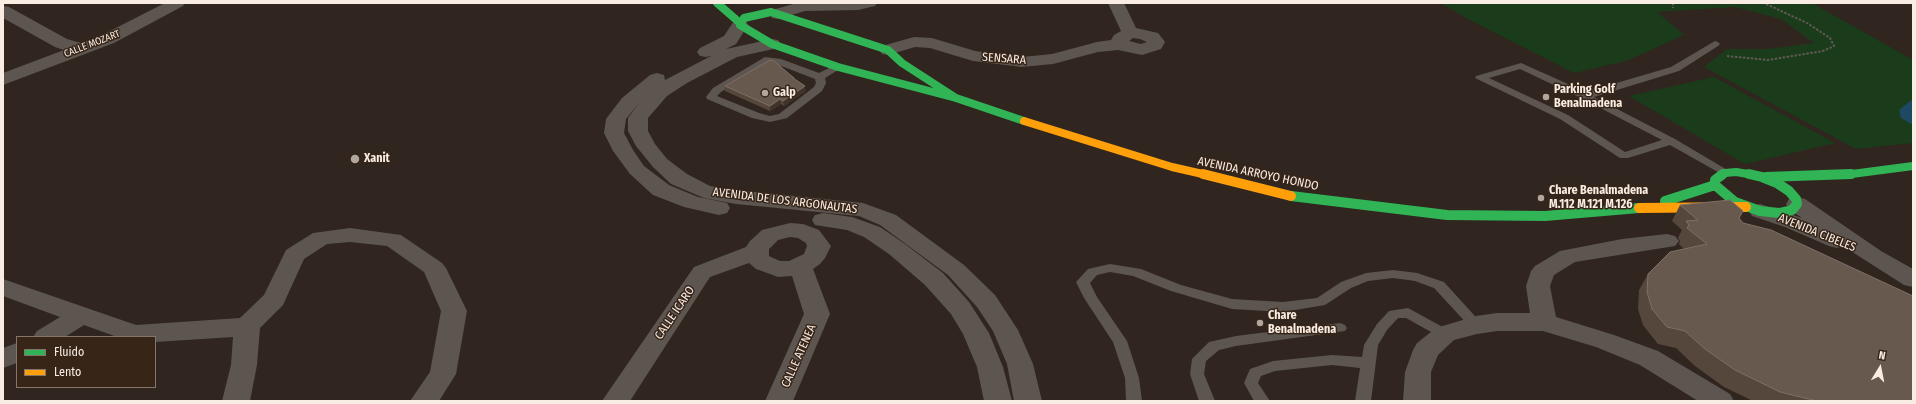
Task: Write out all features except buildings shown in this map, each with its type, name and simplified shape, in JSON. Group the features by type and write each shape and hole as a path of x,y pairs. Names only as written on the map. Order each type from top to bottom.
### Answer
{"main road":[{"path":"717,3 754,38"},
{"path":"754,5 775,13"},
{"path":"754,38 744,18 755,14 775,13"},
{"name":"AVENIDA ARROYO HONDO","path":"775,13 811,26 889,60 956,98"},
{"name":"AVENIDA ARROYO HONDO","path":"754,38 838,67 956,98 1055,132 1172,167 1300,198 1447,215 1546,216 1637,208 1753,209 1778,213 1792,210 1798,200"},
{"path":"863,73 889,60"},
{"path":"1762,177 1840,176 1913,166"},
{"path":"1753,209 1726,196 1715,185 1715,180 1725,173 1742,173 1762,177 1778,183 1798,200"},
{"path":"1822,185 1840,176"},
{"name":"AVENIDA ARROYO HONDO","path":"1637,208 1677,198 1715,185"}],"street":[{"name":"CALLE MOZART","path":"3,79 124,31 177,3"},
{"path":"775,13 804,6 858,5 869,3"},
{"name":"SENSARA","path":"889,60 914,42 932,43 973,56 1022,62 1053,58 1097,47 1126,39 1116,3"},
{"path":"3,11 62,43 81,48"},
{"name":"AVENIDA DE LOS ARGONAUTAS","path":"754,38 730,40 662,76 643,89 629,102 616,119 614,133 623,151 637,170 661,190 692,202 777,223 834,221 852,224 872,232 897,249 934,279 960,308 976,333 990,367 998,401"},
{"name":"AVENIDA DE LOS ARGONAUTAS","path":"754,38 731,54 711,63 660,92 648,104 638,118 638,130 646,146 660,163 679,179 704,191 736,197 863,210 888,220 916,239 956,270 986,301 1005,330 1020,364 1028,401"},
{"name":"AVENIDA CIBELES","path":"1798,200 1873,256 1913,279"},
{"name":"AVENIDA CIBELES","path":"1753,209 1793,222 1873,256"},
{"path":"811,235 834,221"},
{"path":"777,223 811,235 819,246 817,253 812,259 800,266 790,268 772,268 758,259 756,252 758,246 777,223"},
{"path":"3,287 135,334 224,329 247,326 274,299 294,255 321,238 350,234 393,240 434,268 454,311 443,374 424,401"},
{"path":"1544,322 1538,286 1543,271 1568,256 1622,246 1667,242"},
{"name":"CALLE ICARO","path":"616,401 702,272 756,252"},
{"name":"CALLE ATENEA","path":"779,401 818,314 800,266"},
{"path":"48,336 81,315"},
{"path":"1417,401 1418,372 1426,350 1445,334 1476,325 1497,322 1544,322 1605,341 1648,358 1720,401"},
{"path":"236,401 244,365 247,326"},
{"path":"3,358 16,352"}],"lane":[{"path":"820,77 821,83 818,89 783,116 770,119 756,116 710,97 717,90 754,38 778,61 820,77 838,67"},
{"path":"1585,96 1675,69 1715,44"},
{"path":"1671,141 1624,156 1564,117 1480,78 1521,66 1585,96 1671,141 1725,173"},
{"path":"1134,401 1132,378 1120,341 1091,298 1083,282 1093,272 1110,268 1136,272 1176,288 1232,304 1283,308 1320,302 1346,285 1366,277 1393,274 1417,277 1439,285 1456,301 1476,325"},
{"path":"1363,401 1371,345 1382,327 1394,314 1408,313 1445,334"},
{"path":"1207,401 1197,374 1199,359 1214,346 1251,339 1340,328"},
{"path":"1262,401 1251,384 1255,373 1273,366 1332,360 1368,363"}],"path":[{"path":"1673,3 1673,8"},
{"path":"1727,56 1768,60 1823,51 1834,46 1830,38 1807,23 1764,3"}],"green space":[{"path":"1441,3 1812,3 1913,60 1913,143 1856,149 1704,67 1727,49 1768,49 1814,43 1781,19 1735,7 1657,12 1684,35 1626,61 1574,73 1468,19"},
{"path":"1714,77 1835,143 1745,164 1629,96"}],"water":[{"path":"1913,99 1913,125 1901,118 1899,110"}],"traffic: fast":[{"path":"717,3 740,23"},
{"path":"956,98 902,63 888,50 771,12 744,18 740,23 740,25 749,31 772,44 838,67 956,98 1024,121"},
{"path":"1766,177 1840,176 1913,166"},
{"path":"1736,172 1762,177 1777,183 1789,191 1796,199 1797,204 1792,210 1779,213 1760,211 1735,202 1719,190 1715,185 1715,180 1725,173 1736,172"},
{"path":"1665,201 1715,185"},
{"path":"1291,196 1447,215 1545,216 1639,208"}],"traffic: slow":[{"path":"1024,121 1172,167 1291,196"},
{"path":"1639,208 1746,207"}],"place":[{"name":"Galp","path":"765,93"},
{"name":"Parking Golf Benalmadena","path":"1546,97"},
{"name":"Xanit","path":"355,159"},
{"name":"Chare Benalmadena M.112 M.121 M.126","path":"1541,198"},
{"name":"Chare Benalmadena","path":"1260,323"}]}
